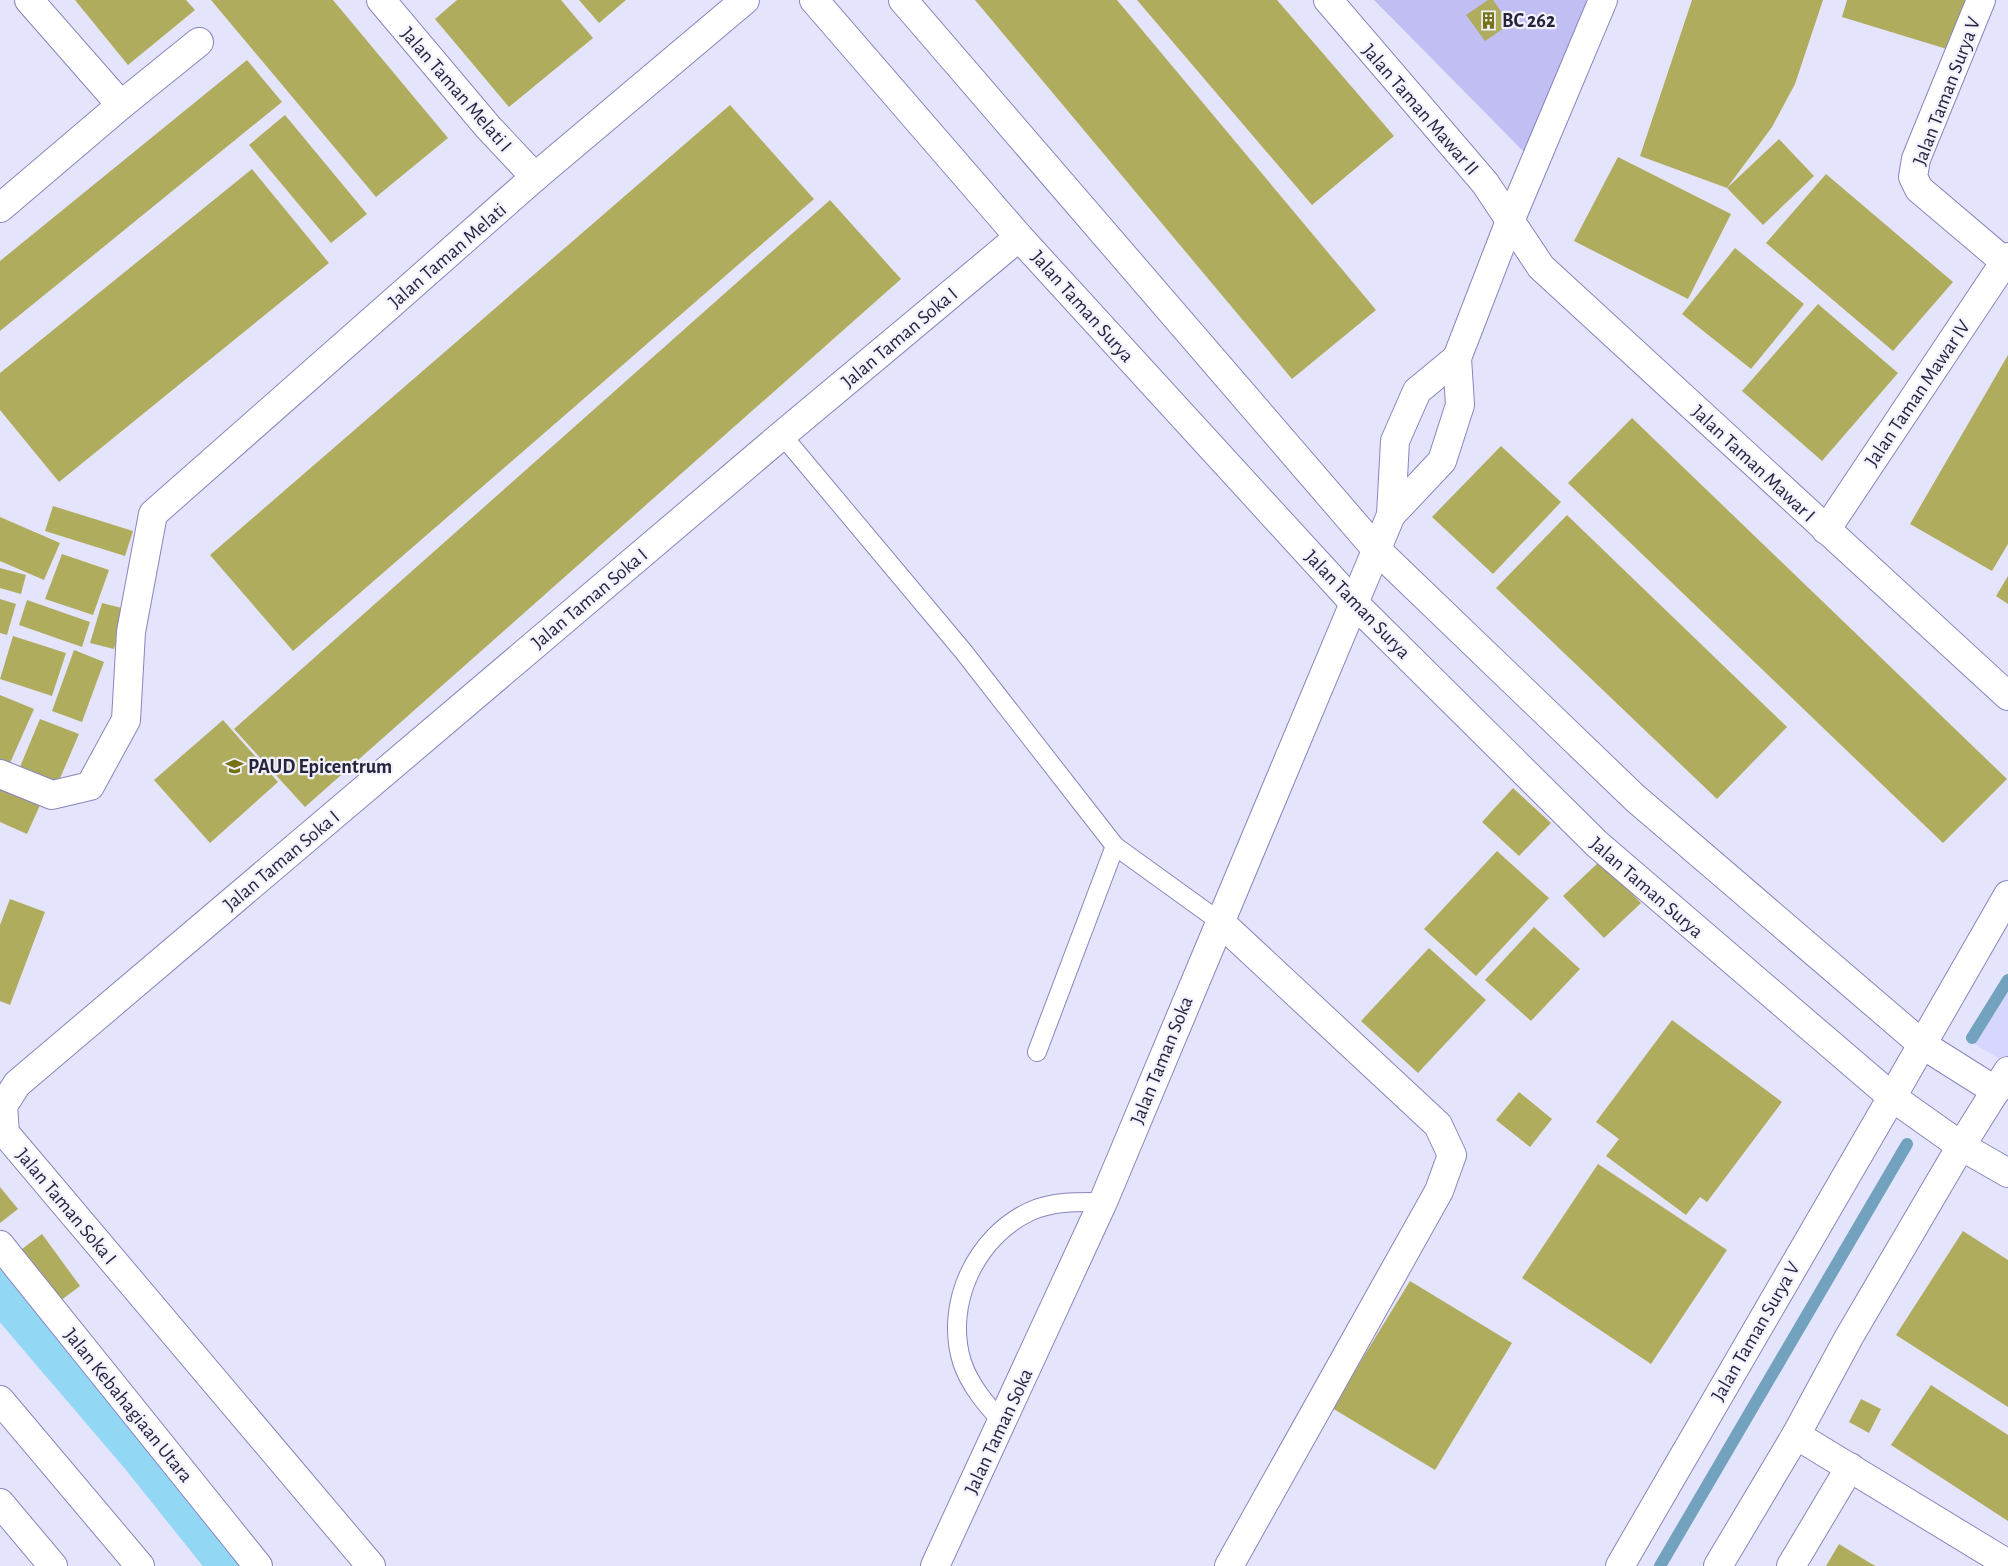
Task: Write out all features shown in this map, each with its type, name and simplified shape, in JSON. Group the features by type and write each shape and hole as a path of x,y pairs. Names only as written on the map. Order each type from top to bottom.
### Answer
{"street":[{"path":"29,0 121,104"},
{"name":"Jalan Taman Melati I","path":"381,0 488,127 535,177"},
{"name":"Jalan Taman Melati","path":"0,774 52,795 90,786 126,720 131,632 153,514 535,177 745,0"},
{"name":"Jalan Taman Surya","path":"814,0 1019,237 1354,603 1597,844 1892,1097 1961,1146 2008,1173"},
{"path":"903,0 1376,549 1635,798 1924,1045 2004,1087 1961,1146 1849,1337 1796,1435 1718,1566"},
{"name":"Jalan Taman Mawar II","path":"1328,0 1485,182 1510,221"},
{"path":"1391,514 1442,461 1460,405 1457,358 1510,221 1603,0"},
{"name":"Jalan Taman Surya V","path":"1981,0 1916,159 1913,177 1919,189 2006,260"},
{"path":"3,197 199,42"},
{"name":"Jalan Taman Mawar I","path":"1510,221 1541,267 2008,696"},
{"name":"Jalan Taman Soka I","path":"371,1566 5,1133 2,1106 17,1084 782,435 1019,237"},
{"name":"Jalan Taman Mawar IV","path":"1826,530 2006,260"},
{"path":"1391,514 1395,442 1417,391 1457,358"},
{"name":"Jalan Taman Soka","path":"935,1566 1102,1202 1391,514"},
{"name":"Jalan Taman Surya V","path":"1620,1566 1924,1045 2008,896"},
{"path":"1219,921 1438,1125 1452,1155 1439,1192 1229,1566"},
{"name":"Jalan Kebahagiaan Utara","path":"0,1245 258,1566"},
{"path":"0,1400 140,1566"},
{"path":"1796,1435 2008,1564"},
{"path":"1791,1566 1850,1468"},
{"path":"0,1503 53,1566"}],"lane":[{"path":"782,435 963,651 1115,846 1219,921"},
{"path":"1037,1052 1115,846"},
{"path":"1002,1422 978,1394 962,1362 957,1326 962,1290 977,1258 1001,1231 1031,1211 1066,1202 1102,1202"}],"shaded area":[{"path":"1374,0 1596,0 1530,158"},
{"path":"2008,985 2008,1064 1973,1043"}],"building":[{"path":"75,0 186,0 195,10 128,65"},
{"path":"211,0 333,0 448,138 376,197"},
{"path":"457,0 561,0 593,38 509,107 435,19"},
{"path":"579,0 626,0 599,23"},
{"path":"975,0 1117,0 1376,310 1292,379"},
{"path":"1137,0 1277,0 1394,136 1312,205"},
{"name":"BC 262","path":"1488,0 1493,0 1510,24 1485,41 1466,15"},
{"path":"1692,0 1823,0 1795,84 1772,127 1727,188 1640,156"},
{"path":"1847,0 1965,0 1950,50 1842,17"},
{"path":"247,60 282,102 0,331 0,261"},
{"path":"730,105 814,199 293,651 210,555"},
{"path":"285,115 367,214 331,243 249,145"},
{"path":"1779,139 1814,176 1763,225 1727,188"},
{"path":"1618,157 1731,214 1688,299 1574,241"},
{"path":"252,169 329,263 59,482 0,410 0,373"},
{"path":"1826,174 1953,282 1893,351 1766,243"},
{"path":"830,200 901,279 305,807 234,729"},
{"path":"1735,248 1804,304 1751,369 1682,314"},
{"path":"1818,304 1898,373 1822,461 1742,391"},
{"path":"2008,355 2008,544 1992,571 1910,524"},
{"path":"1632,418 2007,779 1943,843 1568,483"},
{"path":"1501,446 1561,502 1493,574 1432,517"},
{"path":"53,506 133,531 125,556 45,531"},
{"path":"1567,515 1787,727 1717,799 1496,588"},
{"path":"0,517 60,543 44,580 0,561"},
{"path":"62,554 109,570 93,615 45,599"},
{"path":"0,568 26,575 21,594 0,588"},
{"path":"2008,576 2008,604 1996,596"},
{"path":"0,599 16,604 7,635 0,633"},
{"path":"27,600 90,622 82,647 19,625"},
{"path":"102,603 126,609 114,649 90,643"},
{"path":"13,636 66,653 52,696 0,679"},
{"path":"74,650 104,662 82,722 52,711"},
{"path":"0,695 34,709 6,772 0,769"},
{"path":"40,719 79,734 55,790 17,774"},
{"path":"223,720 278,782 210,843 154,780"},
{"path":"0,785 41,803 27,834 0,822"},
{"path":"1513,788 1551,823 1519,856 1482,822"},
{"path":"1497,851 1549,898 1476,976 1424,929"},
{"path":"1600,861 1641,903 1604,938 1563,896"},
{"path":"10,899 45,912 10,1005 0,1001 0,925"},
{"path":"1534,927 1580,969 1531,1021 1485,980"},
{"path":"1429,948 1486,1000 1418,1073 1361,1021"},
{"path":"1672,1020 1782,1102 1707,1202 1700,1197 1686,1215 1606,1156 1619,1139 1596,1122"},
{"path":"1519,1092 1552,1119 1530,1147 1496,1120"},
{"path":"1598,1164 1727,1250 1651,1364 1522,1278"},
{"path":"0,1187 18,1209 0,1223"},
{"path":"1963,1231 2008,1260 2008,1407 1896,1335"},
{"path":"42,1234 80,1286 56,1304 18,1252"},
{"path":"1410,1281 1512,1343 1435,1470 1332,1408"},
{"path":"1931,1385 2008,1435 2008,1521 1891,1445"},
{"path":"1861,1399 1881,1409 1869,1433 1849,1422"},
{"path":"1839,1544 1870,1563 1876,1566 1826,1566"}],"waterway":[{"path":"1972,1038 2008,980"},
{"path":"1660,1566 1907,1144"},
{"path":"0,1291 141,1456 229,1566"}],"place":[{"name":"BC 262","path":"1488,20"},
{"name":"PAUD Epicentrum","path":"234,766"}]}
